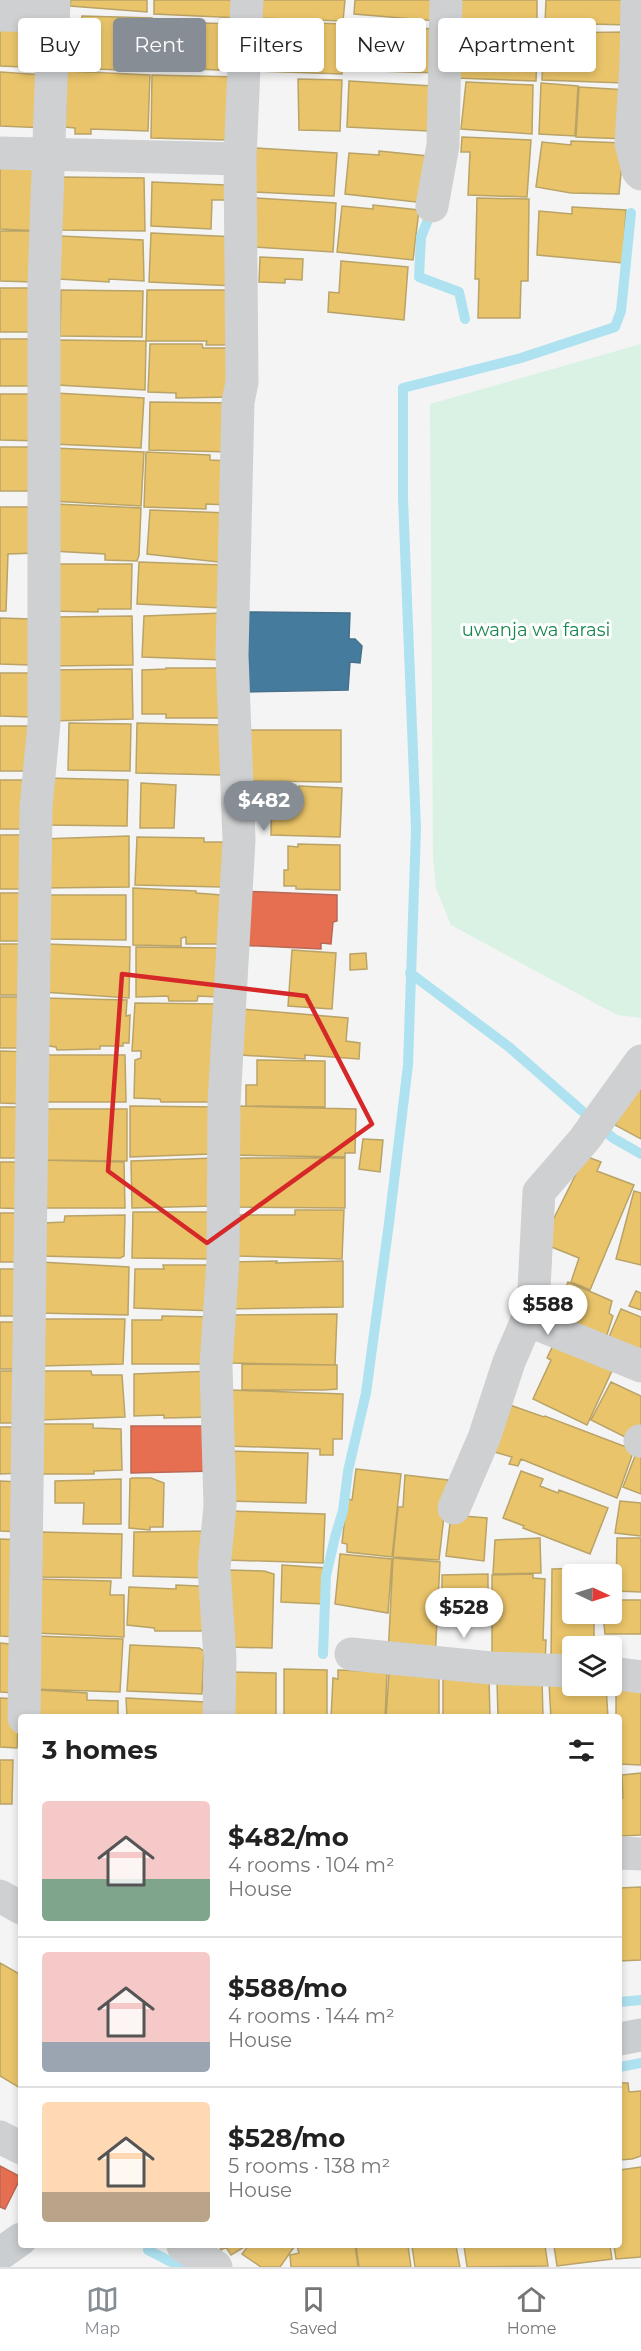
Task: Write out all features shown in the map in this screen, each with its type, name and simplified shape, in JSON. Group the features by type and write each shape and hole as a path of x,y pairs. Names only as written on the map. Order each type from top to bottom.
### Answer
{"main road":[{"path":"622,2039 641,2035"},
{"path":"0,2254 18,2241"}],"street":[{"path":"219,1714 220,1658 214,1568 220,1506 216,1365 223,1260 224,1103 238,840 232,655 238,402 242,382 240,159 247,0"},
{"path":"432,206 443,145 446,0"},
{"path":"637,0 636,63 630,143 638,171 641,174"},
{"path":"0,15 54,8 47,154 43,389 44,723 36,807 24,1714"},
{"path":"0,153 240,159"},
{"path":"454,1508 484,1438 509,1362 527,1320 534,1289 539,1192 584,1140 641,1061"},
{"path":"527,1320 641,1366"},
{"path":"351,1654 491,1668 562,1671"},
{"path":"622,1674 641,1677"},
{"path":"622,1853 641,1854"},
{"path":"0,1896 18,1906"},
{"path":"0,2137 18,2146"},
{"path":"186,2248 216,2267"}],"highlighted area":[{"path":"122,974 306,996 372,1124 207,1243 108,1171"}],"green space":[{"name":"uwanja wa farasi","path":"641,344 641,1018 617,1015 451,925 436,888 433,857 430,404"}],"building: Homes":[{"path":"71,0 147,0 147,12 70,6"},
{"path":"154,0 241,0 241,18 154,14"},
{"path":"259,0 345,0 343,18 336,18 336,21 324,20 324,18 258,18"},
{"path":"355,0 438,0 437,21 426,20 426,18 354,14"},
{"path":"452,0 537,0 537,18 453,18"},
{"path":"546,0 633,0 631,25 596,24 596,18 545,18"},
{"path":"82,16 152,18 113,18 113,70 101,69 101,18 82,18"},
{"path":"0,19 18,19 18,67 0,66"},
{"path":"206,23 218,23 218,70 206,69"},
{"path":"324,23 336,24 336,72 342,72 342,74 285,72 324,72"},
{"path":"426,29 437,29 436,73 407,72 426,72"},
{"path":"596,32 628,32 623,83 542,80 542,72 596,72"},
{"path":"0,72 45,75 46,128 0,126"},
{"path":"67,72 150,75 148,131 91,129 91,134 75,134 75,128 65,127"},
{"path":"456,72 536,72 536,81 456,78"},
{"path":"152,75 240,77 226,140 151,138"},
{"path":"298,79 342,80 340,131 299,130"},
{"path":"349,81 432,86 428,131 347,127"},
{"path":"466,82 533,85 532,134 461,129"},
{"path":"541,83 578,86 575,136 539,134"},
{"path":"579,87 628,90 627,139 576,137"},
{"path":"462,137 531,140 527,197 468,195 470,152 461,152"},
{"path":"571,141 624,143 619,194 571,193 536,187 542,142 571,145"},
{"path":"256,148 337,153 334,196 253,192"},
{"path":"379,151 428,156 425,203 345,194 349,153 379,155"},
{"path":"0,163 37,164 42,231 0,229"},
{"path":"61,177 144,178 145,231 59,230"},
{"path":"152,182 226,185 226,200 212,200 211,229 151,226"},
{"path":"256,198 336,203 333,252 254,247"},
{"path":"477,198 529,199 528,281 521,281 520,318 478,318 479,279 475,279"},
{"path":"373,205 419,210 413,260 337,252 342,206 373,209"},
{"path":"572,207 626,210 623,263 537,255 539,211 572,214"},
{"path":"0,231 42,231 34,282 0,281"},
{"path":"151,233 237,237 235,286 149,282"},
{"path":"60,236 143,240 144,281 109,279 109,282 59,279"},
{"path":"260,257 303,259 302,280 285,279 285,283 259,282"},
{"path":"341,261 408,267 404,320 328,312 329,292 339,293"},
{"path":"0,288 42,288 41,332 0,332"},
{"path":"61,290 143,291 142,337 60,336"},
{"path":"147,290 234,290 234,345 206,345 207,341 146,341"},
{"path":"0,339 40,339 40,386 0,386"},
{"path":"58,340 146,341 145,390 57,385"},
{"path":"150,344 202,344 203,348 232,348 232,397 176,398 176,393 148,392"},
{"path":"55,393 144,398 141,448 53,444"},
{"path":"0,394 41,394 41,441 0,440"},
{"path":"150,402 233,403 232,452 149,450"},
{"path":"0,447 41,447 40,491 0,491"},
{"path":"54,448 144,452 141,506 51,501"},
{"path":"146,452 210,455 210,460 230,461 228,505 206,504 206,509 144,507"},
{"path":"55,504 141,508 137,561 105,560 105,554 52,551"},
{"path":"0,507 37,507 36,553 8,554 6,611 0,611"},
{"path":"150,510 229,513 227,563 147,554"},
{"path":"139,562 223,565 222,608 137,604"},
{"path":"49,564 132,564 131,609 98,609 98,612 48,611"},
{"path":"223,613 223,660 142,657 144,616"},
{"path":"132,616 133,665 48,666 57,617"},
{"path":"0,618 31,619 30,665 0,664"},
{"path":"223,668 223,718 166,718 166,714 142,714 142,670"},
{"path":"132,669 133,719 49,721 48,670"},
{"path":"0,673 34,673 32,717 0,716"},
{"path":"69,723 131,724 130,771 68,770"},
{"path":"137,723 222,725 221,775 136,773"},
{"path":"0,726 32,726 25,771 0,771"},
{"path":"242,730 341,730 341,782 244,781"},
{"path":"47,778 128,780 127,826 46,825"},
{"path":"0,780 28,780 27,829 0,829"},
{"path":"141,783 176,785 174,828 140,828"},
{"path":"299,786 342,788 340,837 271,835 272,788 299,789"},
{"path":"0,835 23,835 29,889 0,889"},
{"path":"129,836 129,887 42,888 41,839"},
{"path":"137,837 204,838 204,842 223,842 222,887 135,885"},
{"path":"298,844 340,845 340,890 296,889 296,886 284,886 284,870 288,870 288,846 298,847"},
{"path":"133,888 196,891 196,893 221,895 218,944 186,944 186,937 181,938 181,946 133,945"},
{"path":"0,893 30,893 29,941 0,941"},
{"path":"46,895 126,895 126,940 46,939"},
{"path":"0,944 29,944 28,995 0,995"},
{"path":"46,944 130,947 129,998 43,992"},
{"path":"136,947 221,948 218,997 198,996 197,1001 169,1001 168,996 136,997"},
{"path":"292,950 336,953 332,1009 288,1006"},
{"path":"366,953 367,969 350,970 350,954"},
{"path":"0,997 31,997 31,1048 0,1048"},
{"path":"41,998 127,1000 126,1016 130,1015 129,1043 123,1043 123,1046 100,1046 100,1049 57,1050 56,1047 42,1045"},
{"path":"135,1003 219,1004 217,1102 161,1102 160,1099 134,1098 135,1060 141,1058 141,1051 132,1051"},
{"path":"242,1009 348,1018 346,1041 360,1043 359,1059 305,1055 305,1059 240,1055"},
{"path":"0,1051 30,1052 28,1104 0,1103"},
{"path":"45,1055 125,1055 126,1102 45,1102"},
{"path":"257,1060 325,1061 325,1107 246,1106 246,1085 257,1085"},
{"path":"641,1078 641,1139 615,1125"},
{"path":"130,1106 216,1107 211,1154 130,1157"},
{"path":"237,1106 356,1109 355,1153 345,1153 345,1157 231,1155"},
{"path":"0,1107 28,1107 28,1158 0,1158"},
{"path":"39,1109 127,1109 127,1161 38,1160"},
{"path":"363,1139 383,1140 380,1172 359,1169"},
{"path":"585,1156 601,1162 597,1171 634,1185 590,1290 571,1282 579,1258 544,1244 549,1228"},
{"path":"215,1158 214,1206 132,1208 131,1161"},
{"path":"241,1158 345,1158 345,1208 235,1207 233,1166"},
{"path":"38,1160 124,1162 125,1208 37,1208"},
{"path":"0,1162 27,1162 26,1209 0,1208"},
{"path":"634,1191 641,1193 641,1265 616,1259"},
{"path":"295,1210 344,1210 342,1259 238,1256 233,1215 295,1215"},
{"path":"133,1212 214,1212 214,1259 132,1258"},
{"path":"0,1213 25,1213 25,1262 0,1262"},
{"path":"125,1215 124,1256 120,1258 40,1256 44,1223 64,1222 65,1216"},
{"path":"277,1261 276,1263 343,1261 343,1307 229,1309 228,1262"},
{"path":"40,1262 129,1267 128,1315 38,1313"},
{"path":"163,1265 212,1265 215,1311 134,1308 135,1269 164,1269"},
{"path":"0,1269 17,1269 27,1316 0,1316"},
{"path":"568,1282 612,1301 609,1313 613,1316 603,1347 550,1327"},
{"path":"636,1291 641,1293 641,1310 629,1306"},
{"path":"621,1309 641,1317 641,1362 605,1346"},
{"path":"337,1314 335,1365 228,1363 227,1315"},
{"path":"162,1316 214,1317 215,1364 132,1364 132,1320 162,1320"},
{"path":"40,1319 125,1319 123,1364 40,1366"},
{"path":"0,1322 24,1322 24,1369 0,1369"},
{"path":"558,1335 616,1362 587,1425 533,1399 551,1360 547,1358"},
{"path":"242,1364 337,1365 337,1389 242,1390"},
{"path":"0,1371 23,1371 23,1423 0,1423"},
{"path":"38,1371 91,1371 92,1375 122,1375 125,1417 40,1420"},
{"path":"214,1371 214,1417 134,1416 134,1374"},
{"path":"611,1382 641,1396 641,1435 637,1443 591,1420"},
{"path":"231,1390 343,1394 342,1439 333,1439 333,1455 320,1455 320,1449 229,1446"},
{"path":"507,1404 634,1450 617,1498 521,1459 518,1466 509,1464 512,1457 491,1451"},
{"path":"40,1424 93,1424 93,1428 121,1429 122,1470 94,1471 94,1474 40,1474"},
{"path":"0,1427 22,1427 23,1473 0,1474"},
{"path":"641,1443 641,1494 623,1487"},
{"path":"228,1451 308,1453 306,1503 227,1501"},
{"path":"356,1469 401,1474 392,1557 347,1552 347,1544 342,1543 347,1499 352,1500"},
{"path":"521,1471 543,1479 540,1486 558,1493 559,1490 608,1508 590,1554 503,1518"},
{"path":"405,1475 448,1480 439,1560 393,1557 398,1507 403,1507"},
{"path":"151,1478 164,1483 163,1527 150,1527 150,1530 129,1528 130,1479"},
{"path":"121,1479 121,1524 83,1524 84,1503 55,1503 55,1481"},
{"path":"0,1481 22,1482 20,1532 0,1531"},
{"path":"620,1501 641,1503 641,1536 615,1533"},
{"path":"228,1511 325,1514 323,1563 226,1560"},
{"path":"451,1515 487,1518 484,1561 446,1556"},
{"path":"213,1531 209,1578 133,1576 134,1532"},
{"path":"40,1532 122,1534 121,1578 37,1577"},
{"path":"540,1538 541,1573 493,1574 495,1540"},
{"path":"617,1538 641,1538 641,1592 622,1591 622,1564 617,1564"},
{"path":"0,1539 24,1540 17,1637 0,1636"},
{"path":"340,1554 392,1559 388,1613 335,1604"},
{"path":"393,1558 440,1562 435,1659 388,1656"},
{"path":"282,1565 327,1568 324,1604 281,1602"},
{"path":"552,1569 562,1569 562,1624 594,1624 594,1636 562,1636 562,1661 551,1661"},
{"path":"228,1570 264,1571 274,1574 272,1648 228,1647"},
{"path":"488,1574 488,1624 442,1624 442,1575"},
{"path":"533,1574 533,1578 545,1579 543,1640 546,1640 545,1665 492,1664 492,1575"},
{"path":"36,1579 111,1581 110,1595 124,1595 124,1637 35,1633"},
{"path":"176,1585 198,1586 207,1589 205,1628 201,1631 155,1631 154,1628 127,1625 129,1587 176,1589"},
{"path":"622,1600 641,1600 641,1634 605,1634 604,1624 622,1624"},
{"path":"35,1636 123,1639 120,1692 32,1689"},
{"path":"0,1643 20,1645 17,1693 0,1692"},
{"path":"130,1645 199,1648 204,1651 202,1694 127,1691"},
{"path":"284,1669 327,1670 327,1714 284,1714"},
{"path":"338,1670 387,1672 385,1714 331,1714 333,1678 338,1679"},
{"path":"229,1672 276,1673 276,1714 227,1714"},
{"path":"389,1673 439,1677 439,1714 386,1714"},
{"path":"443,1678 489,1678 490,1714 443,1714"},
{"path":"542,1678 543,1714 498,1714 497,1680"},
{"path":"549,1683 562,1685 562,1696 607,1696 608,1714 551,1714"},
{"path":"622,1688 641,1688 641,1765 622,1764 622,1714 616,1714 616,1696 622,1696"},
{"path":"39,1690 87,1693 87,1700 118,1701 118,1714 37,1714"},
{"path":"0,1698 19,1699 17,1748 0,1747"},
{"path":"126,1698 205,1702 205,1714 127,1714"},
{"path":"0,1760 13,1760 12,1804 0,1804"},
{"path":"641,1773 641,1835 622,1836 622,1775"},
{"path":"641,1887 641,1960 622,1961 622,1888"},
{"path":"0,1963 18,1973 18,2087 0,2076"},
{"path":"622,2083 628,2083 629,2092 641,2091 641,2156 622,2160"},
{"path":"641,2167 641,2257 616,2259 614,2248 622,2248 622,2170"},
{"path":"227,2248 243,2248 231,2255"},
{"path":"246,2248 293,2248 280,2267 261,2267 242,2254"},
{"path":"298,2248 355,2248 358,2267 291,2267 290,2255 299,2253"},
{"path":"356,2248 408,2248 411,2267 359,2267"},
{"path":"412,2248 456,2248 460,2267 415,2267"},
{"path":"464,2248 545,2248 548,2266 467,2267"},
{"path":"554,2248 610,2248 612,2259 557,2266"}],"building: Shops":[{"path":"239,891 337,895 337,921 333,922 331,944 321,943 321,949 237,945"},
{"path":"131,1426 216,1426 215,1471 131,1473"},
{"path":"0,2166 18,2175 18,2183 5,2209 0,2207"}],"building: Public":[{"path":"244,612 350,613 349,639 355,639 362,646 360,663 350,662 348,690 243,692"}],"waterway":[{"path":"432,210 421,237 419,277 459,292 465,319"},
{"path":"323,1654 326,1576 343,1511 348,1471 366,1393 408,1065 416,829 403,498 403,388 521,358 615,327 621,311 631,213"},
{"path":"410,973 509,1047 613,1138 641,1154"},
{"path":"622,2002 641,2000"},
{"path":"622,2067 641,2063"},
{"path":"148,2250 181,2267"}]}
